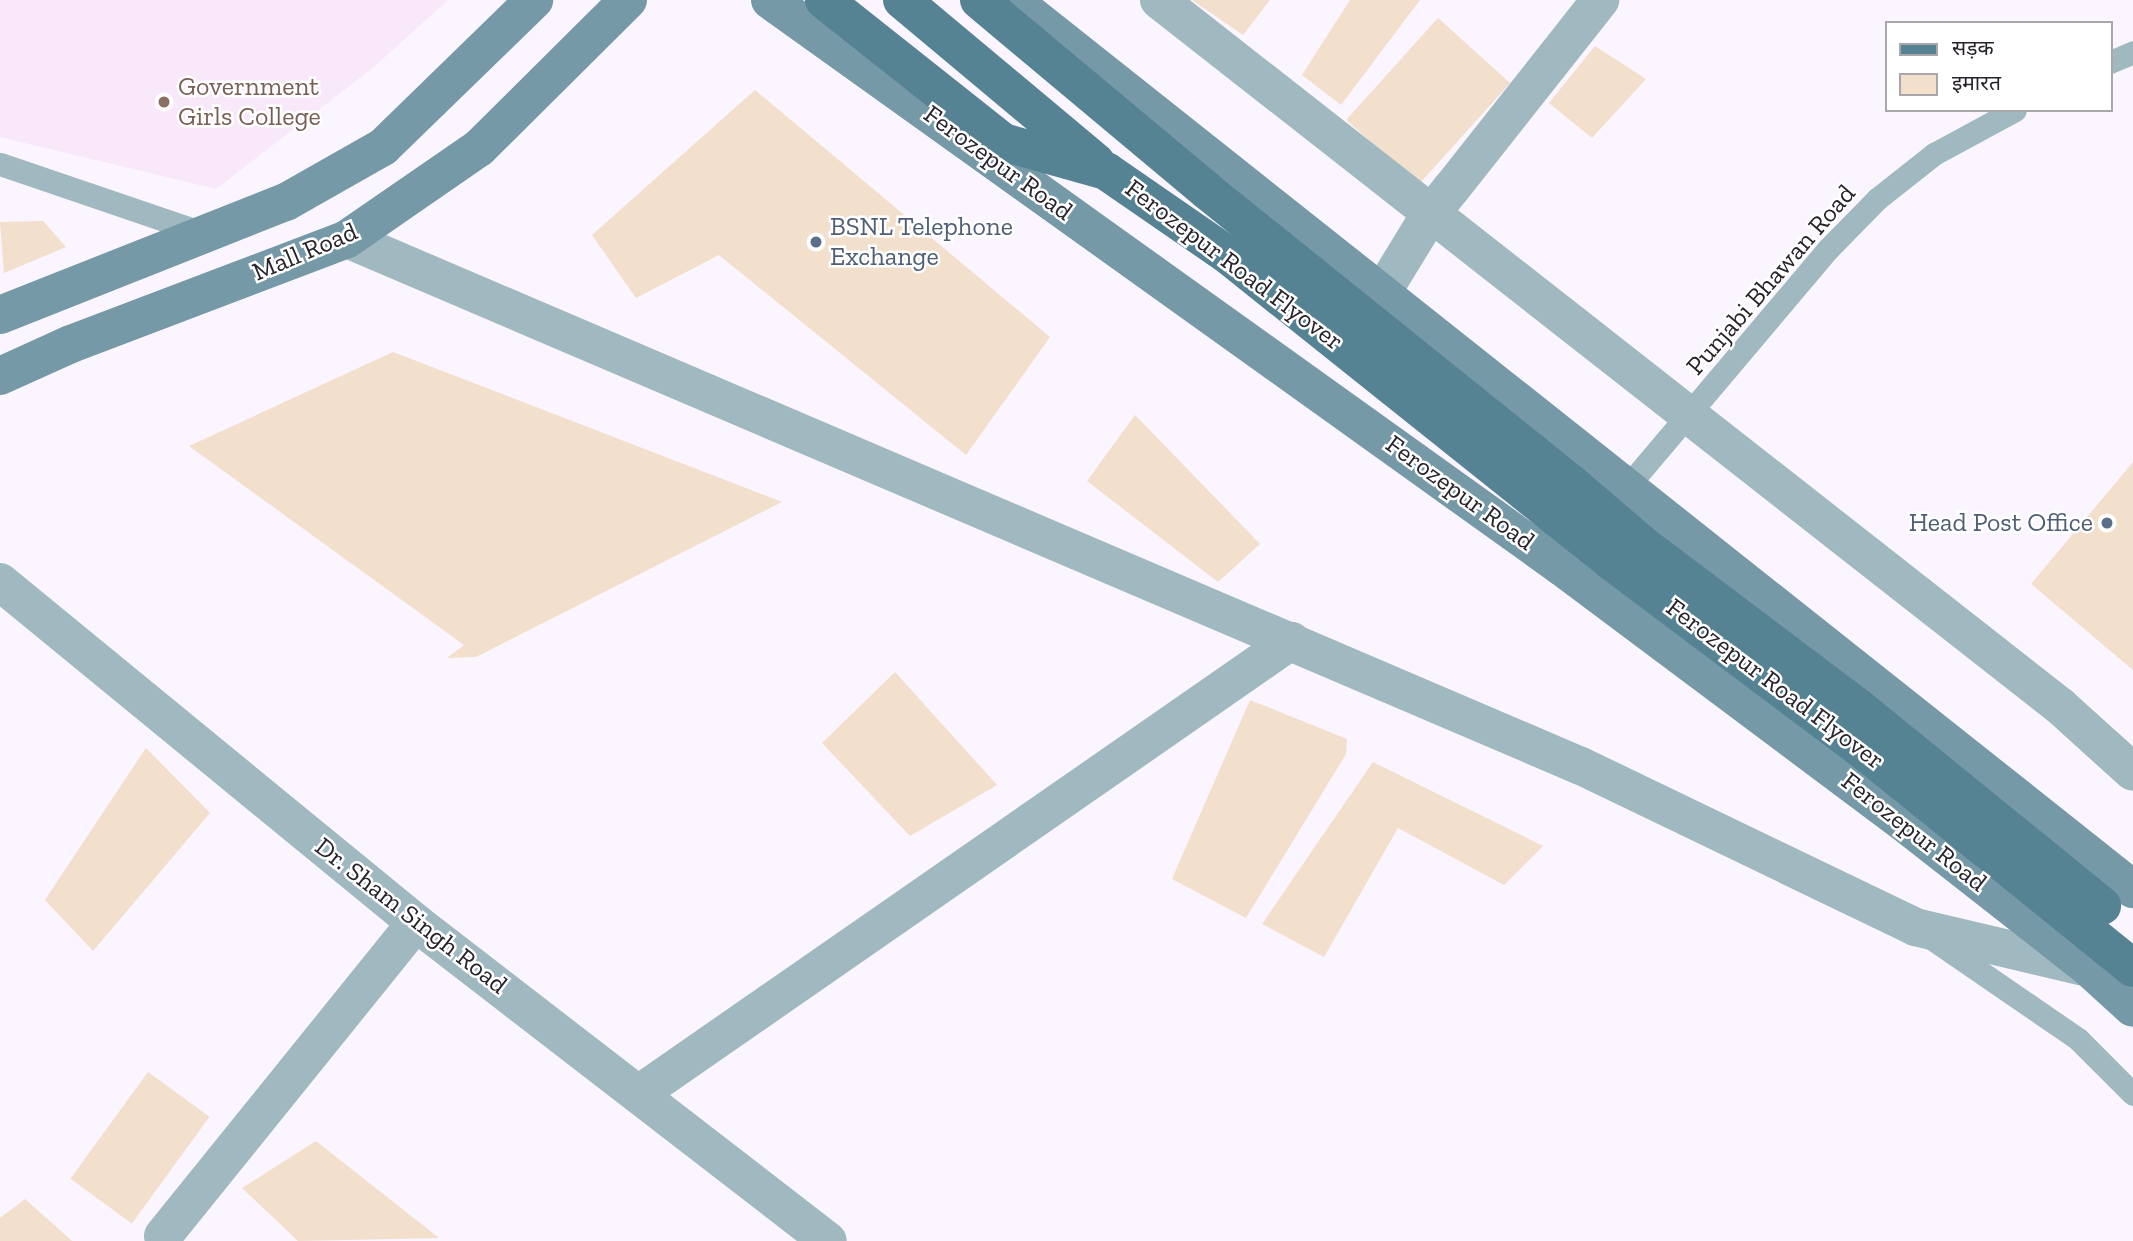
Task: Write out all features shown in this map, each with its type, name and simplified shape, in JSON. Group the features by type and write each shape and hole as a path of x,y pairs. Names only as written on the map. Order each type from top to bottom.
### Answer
{"main road":[{"name":"Mall Road","path":"0,314 286,202 383,147 534,0"},
{"name":"Mall Road","path":"0,376 71,344 347,239 479,148 628,0"},
{"name":"Ferozepur Road","path":"770,0 1562,566 2089,968 2133,1008"},
{"name":"Ferozepur Road Flyover","path":"824,0 1003,142 1106,171 1229,256 1566,502"},
{"path":"902,0 1106,171"},
{"name":"Ferozepur Road Flyover","path":"998,7 1566,502"},
{"path":"998,7 1159,121 1383,291 1626,488 2133,889"},
{"path":"1566,502 1628,554"},
{"name":"Ferozepur Road Flyover","path":"1628,554 1860,709 2133,932"},
{"name":"Ferozepur Road Flyover","path":"1628,554 1869,755 2133,968"}],"street":[{"path":"1159,0 2060,706 2133,772"},
{"path":"1383,291 1440,203 1600,0"},
{"path":"347,239 1581,765 1915,927 2089,968"},
{"name":"Dr. Sham Singh Road","path":"0,582 416,923 640,1093 828,1241"},
{"path":"640,1093 1291,641"},
{"path":"163,1236 416,923"}],"lane":[{"path":"2112,61 2133,52"},
{"name":"Punjabi Bhawan Road","path":"1626,488 1689,417 1829,248 1877,199 1934,154 2011,112"},
{"path":"0,164 206,234"},
{"path":"1915,927 2078,1039 2133,1094"}],"shaded area":[{"name":"Government Girls College","path":"0,0 448,0 374,67 216,189 0,137"}],"building":[{"path":"1192,0 1270,0 1243,35"},
{"path":"1350,0 1420,0 1341,105 1302,75"},
{"path":"1438,18 1510,83 1418,185 1346,120"},
{"path":"1595,46 1646,79 1592,138 1549,103"},
{"path":"755,90 1050,337 966,455 719,255 636,298 592,235"},
{"path":"43,221 66,247 4,273 0,222"},
{"path":"393,352 782,502 476,657 447,658 464,645 189,446"},
{"path":"1135,415 1260,544 1218,582 1087,481"},
{"name":"Head Post Office","path":"2133,462 2133,670 2031,584"},
{"path":"895,672 997,785 910,836 822,743"},
{"path":"1250,700 1347,739 1346,754 1246,918 1172,879"},
{"path":"146,748 210,813 93,951 45,900"},
{"path":"1373,762 1543,846 1504,885 1398,828 1324,957 1262,924"},
{"path":"148,1072 209,1117 132,1223 70,1179"},
{"path":"316,1141 439,1238 298,1241 242,1188"},
{"path":"25,1199 72,1241 0,1241 0,1218"}],"place":[{"name":"Government Girls College","path":"164,102"},
{"name":"BSNL Telephone Exchange","path":"816,242"},
{"name":"Head Post Office","path":"2107,523"}]}
